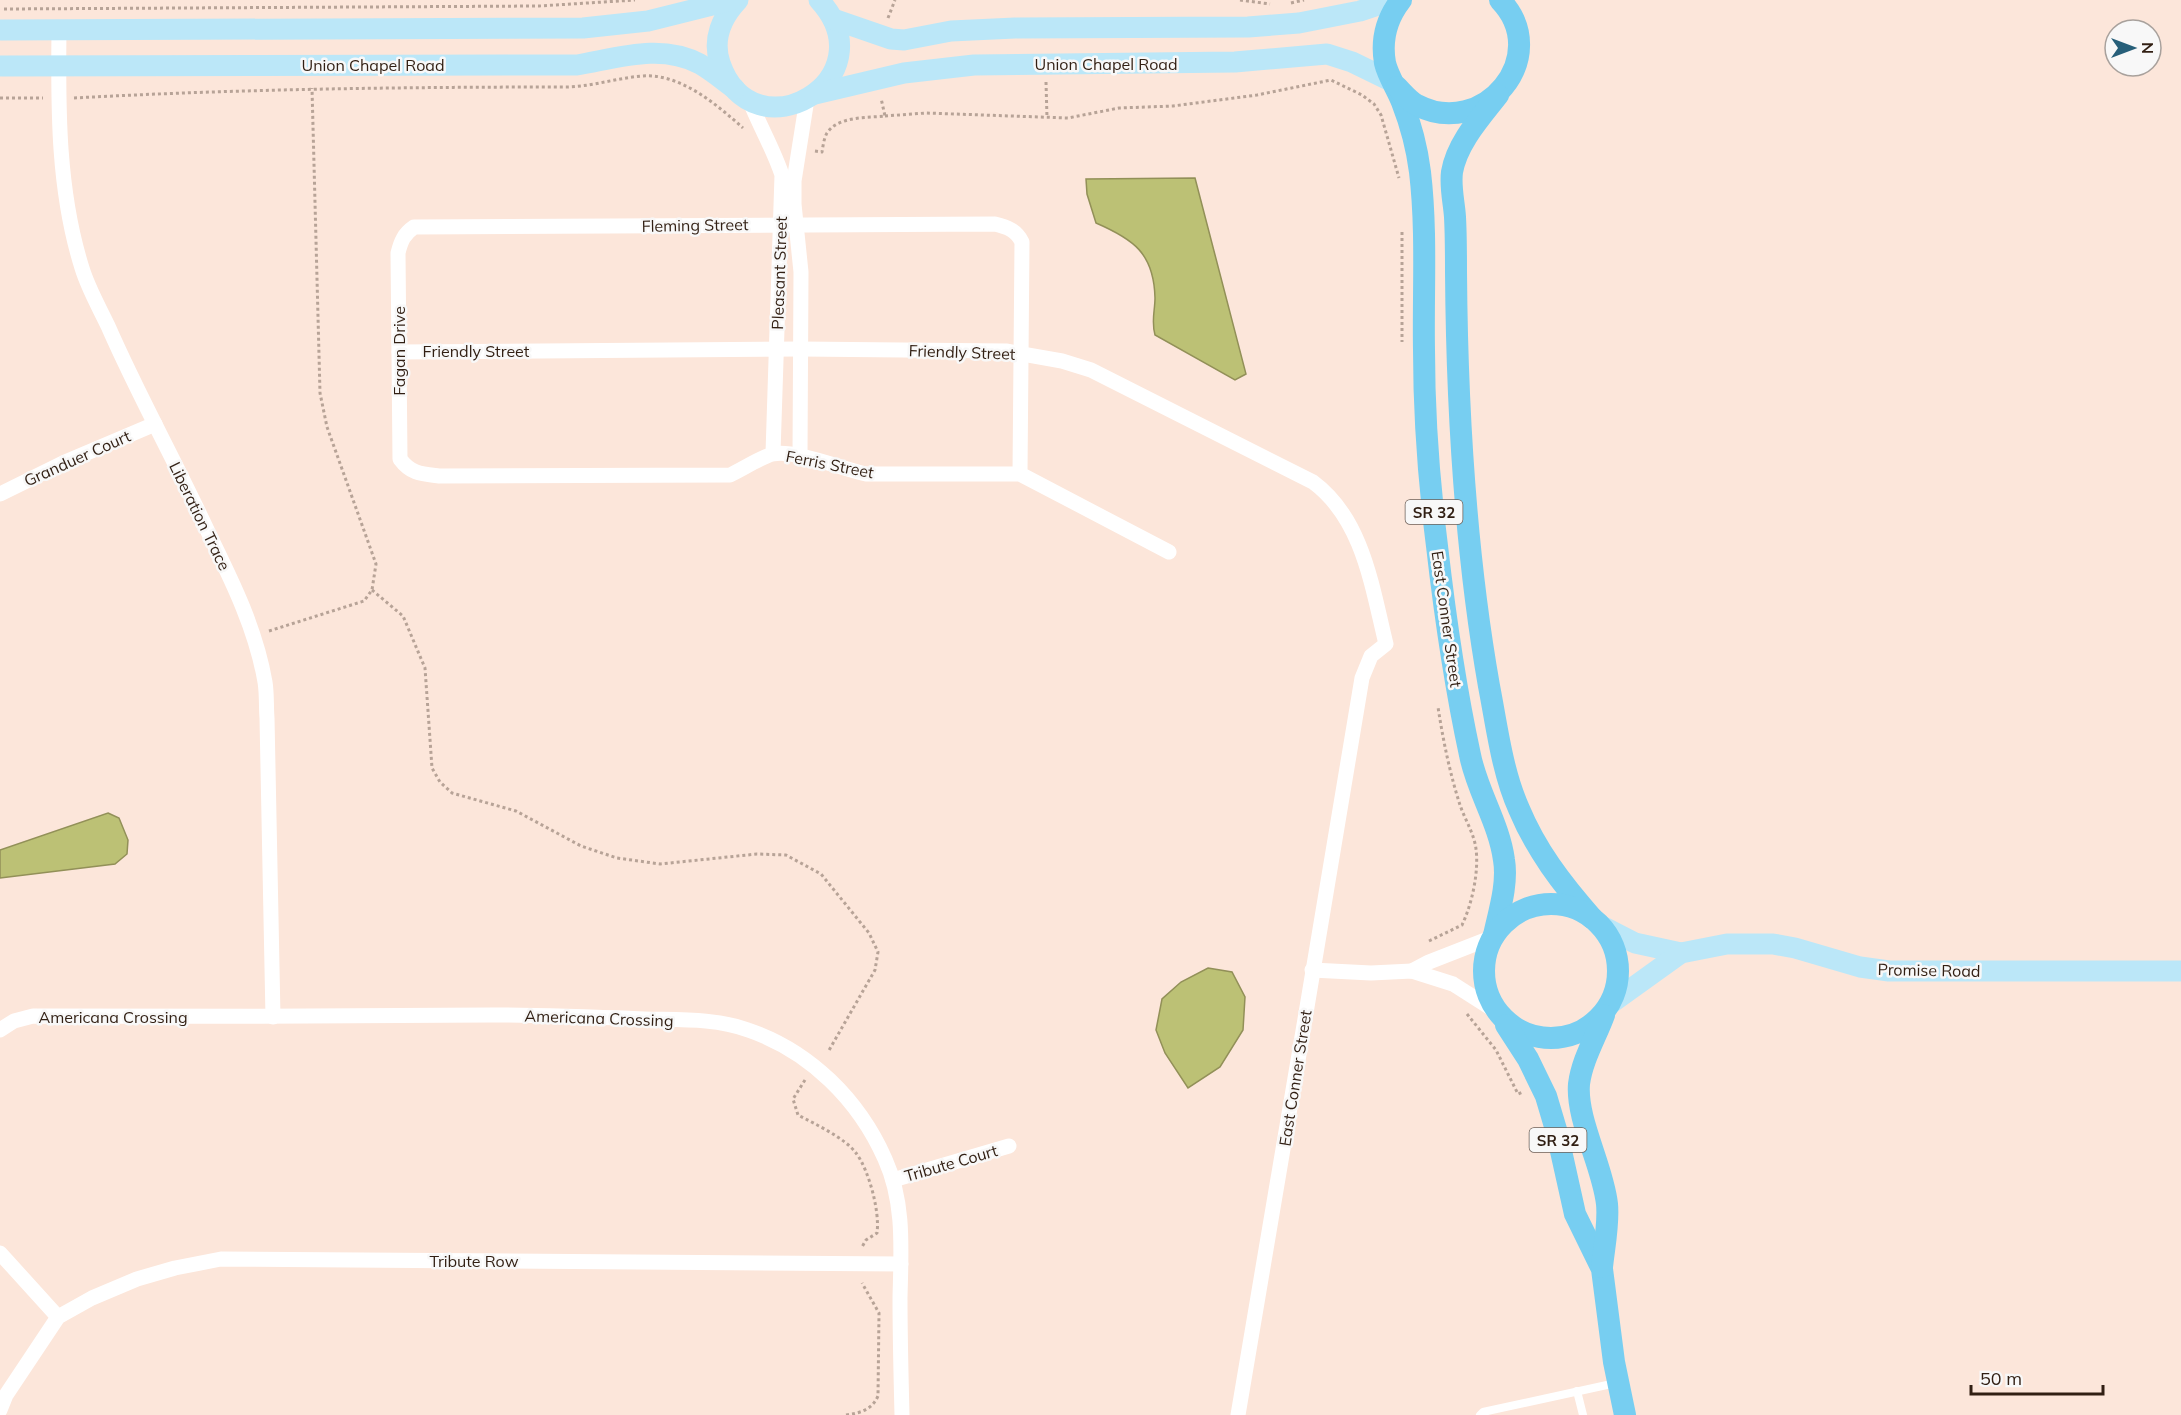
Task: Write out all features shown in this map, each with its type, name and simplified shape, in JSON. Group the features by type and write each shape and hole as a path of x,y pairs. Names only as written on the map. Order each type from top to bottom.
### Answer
{"main road":[{"path":"0,30 583,28 648,21 732,0"},
{"path":"738,0 728,10 720,25 717,42 724,75 742,94"},
{"path":"827,8 891,39 904,40 951,31 1015,28 1248,27 1299,23 1360,11 1393,0"},
{"name":"SR 32","path":"1394,83 1385,64 1384,35 1393,10 1401,0"},
{"name":"SR 32","path":"1498,95 1515,69 1519,54 1520,40 1517,28 1505,3"},
{"path":"811,96 831,75 839,51 838,35 827,8"},
{"name":"Union Chapel Road","path":"0,66 577,65 647,52 661,52 701,64 742,94 763,105 778,107 793,105 811,96 904,73 974,65 1235,62 1327,54 1353,62 1394,83"},
{"path":"1394,83 1416,105 1441,114 1464,113 1498,95"},
{"name":"East Conner Street","path":"1394,83 1416,148 1422,193 1428,449 1437,545 1450,641 1460,708 1473,770 1493,819 1505,863 1504,884 1493,936"},
{"name":"East Conner Street","path":"1498,95 1460,149 1451,184 1455,220 1456,351 1469,541 1484,654 1508,776 1518,808 1539,848 1564,886 1596,921"},
{"path":"1547,904 1578,909 1596,921 1610,939 1616,954 1618,971 1616,988 1608,1006 1587,1028 1562,1038 1548,1039 1522,1033 1499,1014 1487,990 1484,967 1486,951 1493,936 1504,923 1516,913 1547,904"},
{"name":"Promise Road","path":"1596,921 1635,943 1681,953 1727,944 1756,943 1795,948 1860,967 1889,971 2181,971"},
{"name":"Promise Road","path":"1608,1006 1681,953"},
{"name":"SR 32","path":"1608,1006 1581,1072 1579,1096 1583,1119 1607,1204 1602,1269 1625,1415"},
{"name":"SR 32","path":"1499,1014 1528,1059 1546,1096 1575,1214 1602,1269"}],"street":[{"name":"Liberation Trace","path":"59,31 58,99 70,220 83,271 122,358 238,595 253,636 265,683 270,802 273,1017"},
{"name":"Pleasant Street","path":"742,94 775,153 782,175 788,224 801,272 800,455"},
{"name":"Pleasant Street","path":"773,453 776,349 788,224 811,96"},
{"name":"Fleming Street","path":"407,232 414,227 995,224 1012,229 1022,242 1021,353"},
{"name":"Fagan Drive","path":"407,232 401,241 398,253 400,459 407,469"},
{"name":"Friendly Street","path":"399,352 776,349 1006,351 1092,370 1313,482 1325,491 1340,508 1354,532 1372,588 1386,644"},
{"path":"1020,474 1021,353"},
{"name":"Granduer Court","path":"0,494 63,463 155,424"},
{"name":"Ferris Street","path":"407,469 421,474 439,476 730,475 773,453 800,455 844,470 866,474 1020,474 1169,552"},
{"name":"East Conner Street","path":"1238,1415 1362,678 1371,656 1386,644"},
{"path":"1412,972 1429,962 1493,936"},
{"path":"1312,970 1371,973 1412,972 1453,984 1499,1014"},
{"name":"Americana Crossing","path":"0,1030 14,1021 33,1016 544,1015 718,1021 776,1041 806,1059 837,1086 863,1118 885,1159 896,1187 901,1228 902,1415"},
{"name":"Tribute Court","path":"893,1180 1009,1146"},
{"path":"0,1253 58,1317 6,1395 0,1410"},
{"name":"Tribute Row","path":"58,1317 92,1298 136,1279 221,1259 901,1264"}],"lane":[{"path":"1480,1415 1483,1412 1618,1382"},
{"path":"1577,1391 1583,1415"}],"path":[{"path":"0,9 539,6 635,0"},
{"path":"888,19 895,0"},
{"path":"1240,0 1273,4"},
{"path":"1287,3 1304,0"},
{"path":"0,98 58,99 312,88 568,87 597,85 634,77 657,75 686,86 726,113 744,130"},
{"path":"822,152 827,132 852,119 926,113 1068,118 1119,108 1173,106 1217,101 1331,80 1362,95 1374,104 1381,115 1395,158"},
{"path":"1046,82 1047,118"},
{"path":"253,636 364,601 372,590 376,564 327,427 320,393 312,88"},
{"path":"881,94 885,116"},
{"path":"372,590 403,616 426,668 432,768 440,782 452,793 516,811 581,846 617,858 660,864 758,854 786,855 821,874 869,933 878,952 875,970 828,1052"},
{"path":"1461,1010 1469,1015 1496,1050 1518,1094 1527,1090"},
{"path":"805,1080 793,1099 798,1116 827,1130 856,1153 872,1185 879,1222 877,1233 866,1240 862,1246"},
{"path":"846,1415 859,1413 874,1404 878,1396 879,1313 862,1282"}],"shaded area":[{"path":"1195,178 1246,374 1235,380 1155,335 1153,325 1154,283 1146,259 1131,242 1096,223 1087,194 1086,179"},
{"path":"108,813 119,818 128,840 127,854 115,864 0,878 0,850"},
{"path":"1208,968 1232,972 1245,997 1243,1030 1220,1067 1188,1088 1165,1053 1156,1030 1162,999 1181,982"}]}
